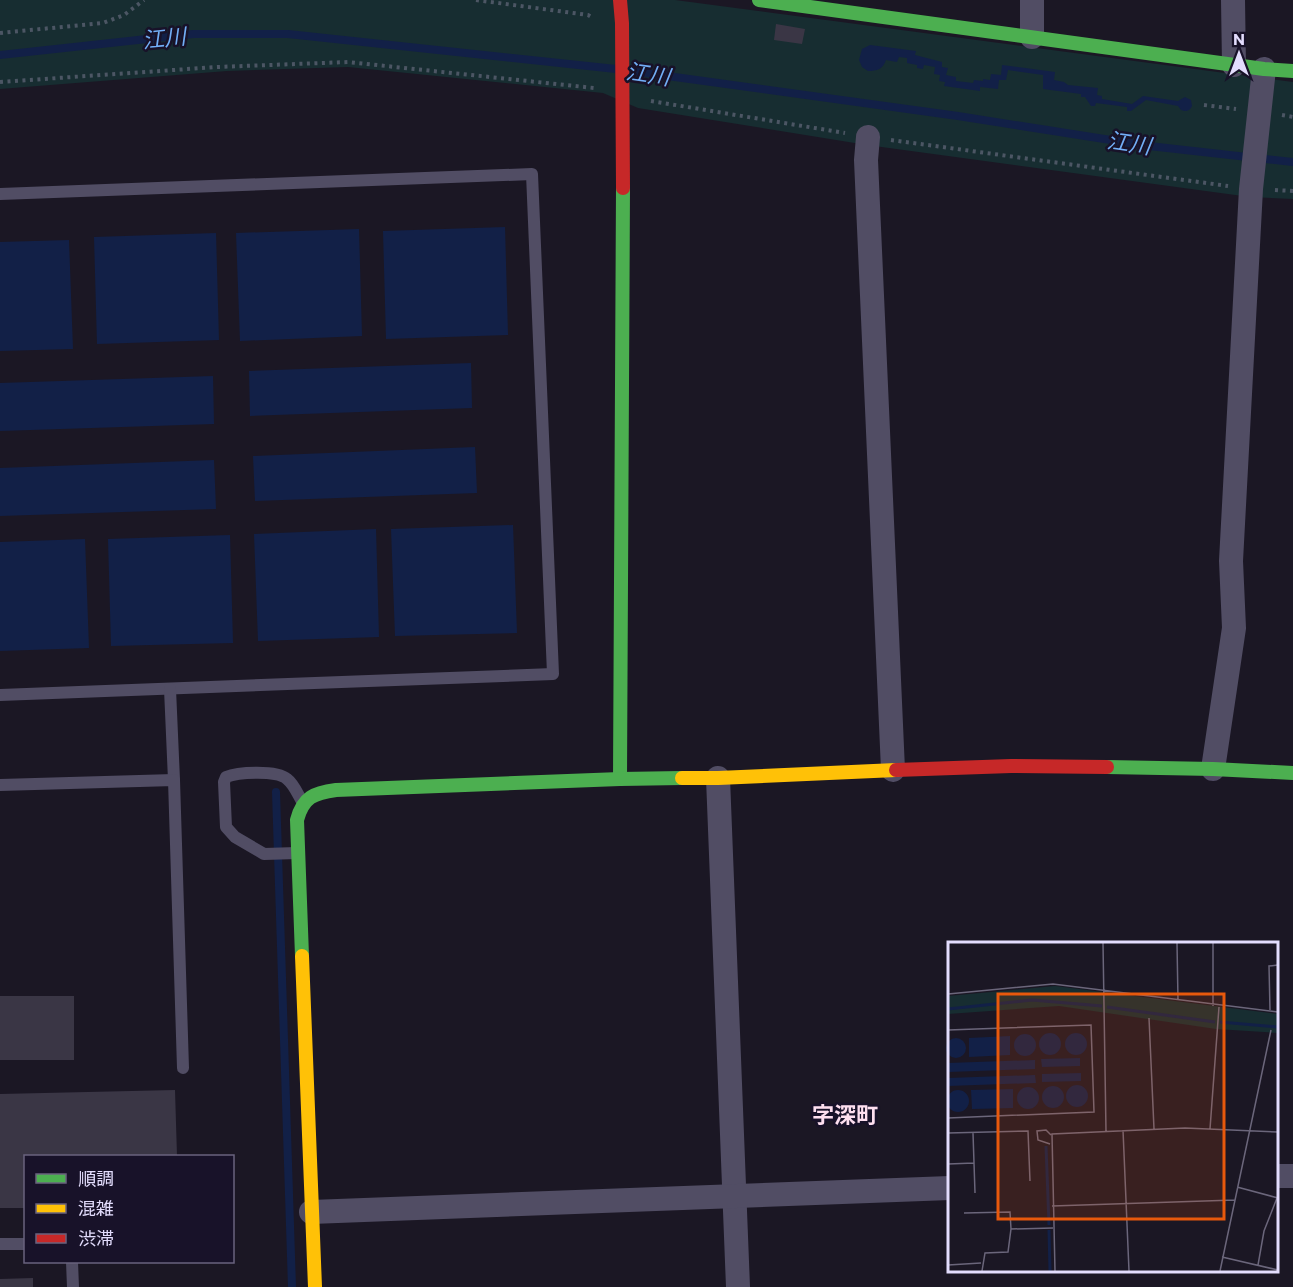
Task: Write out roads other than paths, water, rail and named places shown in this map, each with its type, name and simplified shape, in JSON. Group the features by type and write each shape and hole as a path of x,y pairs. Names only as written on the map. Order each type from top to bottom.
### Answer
{"street":[{"path":"620,0 623,88 620,779"},
{"path":"759,0 1264,69 1293,71"},
{"path":"1032,0 1032,37"},
{"path":"1233,0 1234,64"},
{"path":"1214,770 1234,628 1231,561 1252,176 1264,69"},
{"path":"868,137 866,160 893,770"},
{"path":"315,1287 297,820 303,802 317,793 336,790 620,779 718,778 953,767 1059,766 1293,773"},
{"path":"718,778 738,1287"},
{"path":"312,1212 948,1188"}],"lane":[{"path":"0,194 532,174 553,674 0,695"},
{"path":"170,689 183,1068"},
{"path":"298,853 264,854 230,833 226,827 224,782 226,777 233,774 275,774 285,777 303,802"},
{"path":"0,785 174,780"},
{"path":"0,1244 24,1244"},
{"path":"72,1263 73,1287"}],"water":[{"path":"870,45 916,51 915,55 942,62 942,67 948,68 946,75 956,77 956,81 973,83 974,80 990,80 991,74 1001,75 1002,65 1055,72 1054,80 1068,85 1098,88 1097,95 1102,96 1102,99 1132,104 1143,96 1178,101 1185,97 1191,100 1192,106 1185,111 1178,106 1146,100 1131,111 1127,111 1127,107 1096,103 1095,106 1091,106 1085,97 1081,97 1081,94 1043,89 1043,75 1008,70 1006,80 999,80 998,89 980,87 980,91 944,86 945,82 939,81 940,75 934,74 935,67 924,65 923,69 917,68 917,65 907,63 907,58 899,57 897,62 886,60 879,69 868,71 862,67 859,60 862,49"},
{"path":"505,227 508,335 386,339 383,231"},
{"path":"359,229 362,336 240,341 236,233"},
{"path":"216,233 219,340 97,344 94,237"},
{"path":"69,240 73,349 0,351 0,242"},
{"path":"471,363 472,408 250,416 249,371"},
{"path":"213,376 214,424 0,431 0,383"},
{"path":"475,447 477,493 255,501 253,456"},
{"path":"214,460 216,509 0,516 0,468"},
{"path":"513,525 517,633 395,636 391,529"},
{"path":"376,529 379,637 258,641 254,534"},
{"path":"230,535 233,643 111,646 108,539"},
{"path":"85,539 89,648 0,651 0,542"}],"waterway":[{"name":"江川","path":"0,55 193,34 288,34 616,69"},
{"name":"江川","path":"631,71 958,116 1149,146 1293,162"},
{"path":"276,792 292,1287"}],"district":[{"name":"字深町","path":"845,1115"}]}
